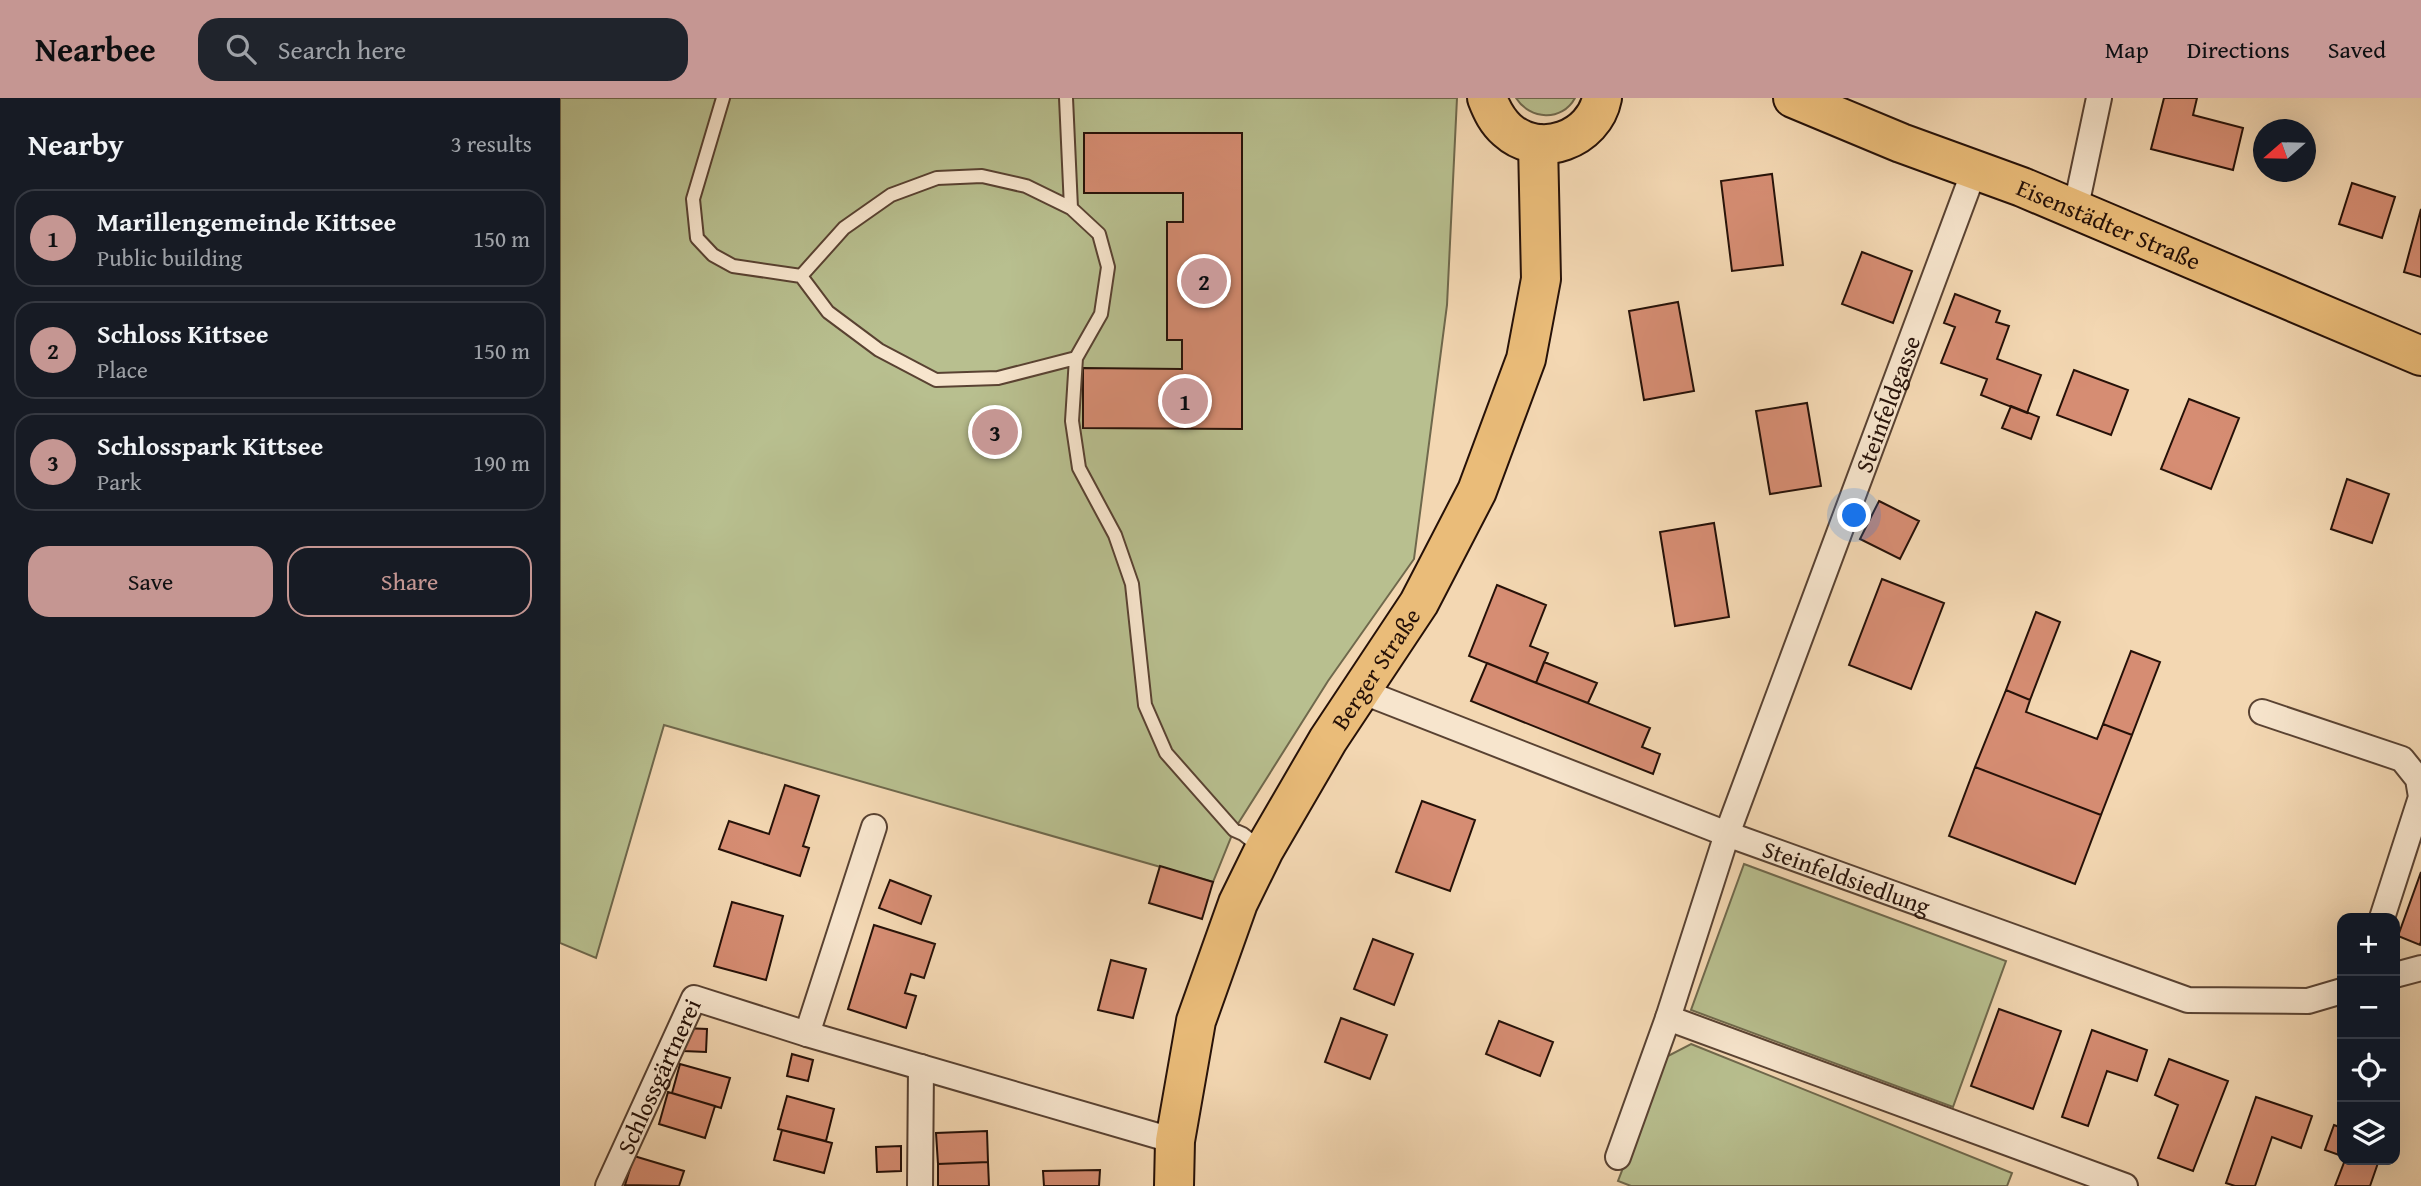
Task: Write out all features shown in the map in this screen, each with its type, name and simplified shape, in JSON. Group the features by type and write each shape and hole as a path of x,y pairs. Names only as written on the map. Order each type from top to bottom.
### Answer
{"main road":[{"path":"1487,98 1495,117 1509,132 1524,141 1538,144 1551,144 1571,138 1588,126 1600,109 1602,98"},
{"name":"Eisenstädter Straße","path":"1793,98 1974,171 2022,187 2421,356"},
{"name":"Berger Straße","path":"1174,1186 1175,1141 1196,1021 1238,903 1264,850 1328,740 1419,604 1476,491 1527,359 1541,279 1538,144"}],"street":[{"path":"2075,211 2099,98"},
{"name":"Steinfeldgasse","path":"1618,1157 1668,1018 1727,834 1974,171"},
{"name":"Steinfeldsiedlung","path":"1361,691 1727,834 2188,1000 2308,1000 2337,991"},
{"path":"2262,712 2402,760 2418,779 2421,797 2384,913"},
{"path":"807,1034 874,827"},
{"path":"2400,974 2421,968"},
{"name":"Schlossgärtnerei","path":"608,1186 694,998 807,1034 1175,1141"},
{"path":"1668,1018 2125,1186"},
{"path":"920,1186 921,1067"}],"lane":[{"path":"723,98 694,199 697,238 713,255 733,266 801,276 828,312 879,350 936,380 998,378 1076,358"},
{"path":"1066,98 1070,208"},
{"path":"801,276 844,228 891,195 937,178 982,176 1026,186 1070,208 1098,234 1108,267 1101,314 1076,358 1072,421 1079,468 1115,535 1132,584 1145,705 1166,753 1234,830 1264,850"}],"green space":[{"path":"560,98 1457,98 1447,305 1414,559 1328,681 1234,830 1213,882 664,725 596,958 560,943"},
{"path":"1516,98 1575,98 1562,111 1546,115 1529,111"},
{"path":"1744,864 2006,961 1953,1107 1691,1010"},
{"path":"1691,1044 2012,1173 2007,1186 1631,1186 1618,1181 1666,1057"}],"building":[{"path":"2164,98 2197,98 2193,115 2243,128 2233,170 2151,149"},
{"path":"1084,133 1242,133 1242,429 1083,428 1083,368 1182,369 1182,340 1167,340 1167,222 1183,222 1183,193 1084,193"},
{"path":"1772,174 1783,265 1732,271 1721,181"},
{"path":"2352,183 2395,197 2382,238 2339,224"},
{"path":"2421,209 2421,277 2404,272"},
{"path":"1862,252 1912,271 1893,323 1842,304"},
{"path":"1955,294 2000,311 1996,322 2009,326 1997,359 2041,375 2027,413 1981,395 1987,379 1941,363 1955,327 1944,323"},
{"path":"1678,302 1694,391 1644,400 1629,311"},
{"path":"2074,370 2128,390 2111,435 2057,415"},
{"path":"2189,399 2239,418 2211,489 2161,469"},
{"path":"1807,403 1821,486 1770,494 1756,411"},
{"path":"2011,406 2039,417 2031,439 2002,428"},
{"path":"2347,479 2389,494 2372,543 2331,529"},
{"path":"1879,501 1919,521 1900,559 1860,539"},
{"path":"1714,523 1729,617 1675,626 1660,532"},
{"path":"1882,579 1944,603 1911,689 1849,665"},
{"path":"1497,585 1546,605 1530,646 1548,653 1536,683 1469,656"},
{"path":"2036,612 2060,622 2030,700 2006,690"},
{"path":"2131,651 2160,662 2132,735 2103,724"},
{"path":"1544,662 1597,683 1588,703 1536,683"},
{"path":"1487,663 1650,728 1642,747 1660,754 1653,774 1471,701"},
{"path":"2006,690 2030,700 2026,712 2097,739 2103,724 2132,735 2101,815 1975,767"},
{"path":"1975,767 2101,815 2075,884 1949,836"},
{"path":"785,785 819,796 803,846 809,848 800,876 719,849 729,821 769,834"},
{"path":"1422,801 1475,820 1450,891 1396,872"},
{"path":"1160,866 1213,882 1202,919 1149,903"},
{"path":"2421,872 2420,945 2400,937"},
{"path":"890,880 931,896 921,924 879,908"},
{"path":"732,902 783,916 766,980 714,966"},
{"path":"874,925 935,944 924,978 911,974 905,993 916,996 906,1028 848,1009"},
{"path":"1373,939 1413,954 1394,1005 1354,989"},
{"path":"1111,960 1146,969 1133,1018 1098,1010"},
{"path":"1999,1009 2061,1031 2033,1109 1971,1086"},
{"path":"1341,1018 1387,1035 1370,1079 1325,1062"},
{"path":"1499,1021 1553,1042 1540,1076 1486,1054"},
{"path":"684,1028 707,1029 706,1052 683,1051"},
{"path":"2092,1030 2147,1050 2137,1081 2107,1071 2088,1126 2062,1117"},
{"path":"792,1054 813,1060 808,1081 787,1076"},
{"path":"2169,1059 2228,1081 2193,1171 2158,1158 2178,1105 2155,1095"},
{"path":"680,1064 730,1078 721,1108 672,1093"},
{"path":"668,1092 715,1106 705,1138 659,1124"},
{"path":"787,1096 834,1109 826,1141 778,1129"},
{"path":"2256,1097 2312,1116 2301,1148 2272,1137 2255,1186 2235,1186 2226,1183"},
{"path":"2334,1125 2337,1126 2337,1154 2325,1150"},
{"path":"782,1130 832,1143 824,1173 774,1160"},
{"path":"987,1131 988,1162 938,1164 936,1133"},
{"path":"901,1146 901,1171 877,1172 876,1147"},
{"path":"634,1156 684,1171 679,1186 625,1185"},
{"path":"988,1162 989,1186 938,1186 938,1164"},
{"path":"2343,1165 2377,1165 2370,1186 2335,1186"},
{"path":"1100,1170 1099,1186 1044,1186 1043,1171"}],"place":[{"name":"Schloss Kittsee","path":"1204,281"},
{"name":"Marillengemeinde Kittsee","path":"1185,401"},
{"name":"Schlosspark Kittsee","path":"995,432"}]}
